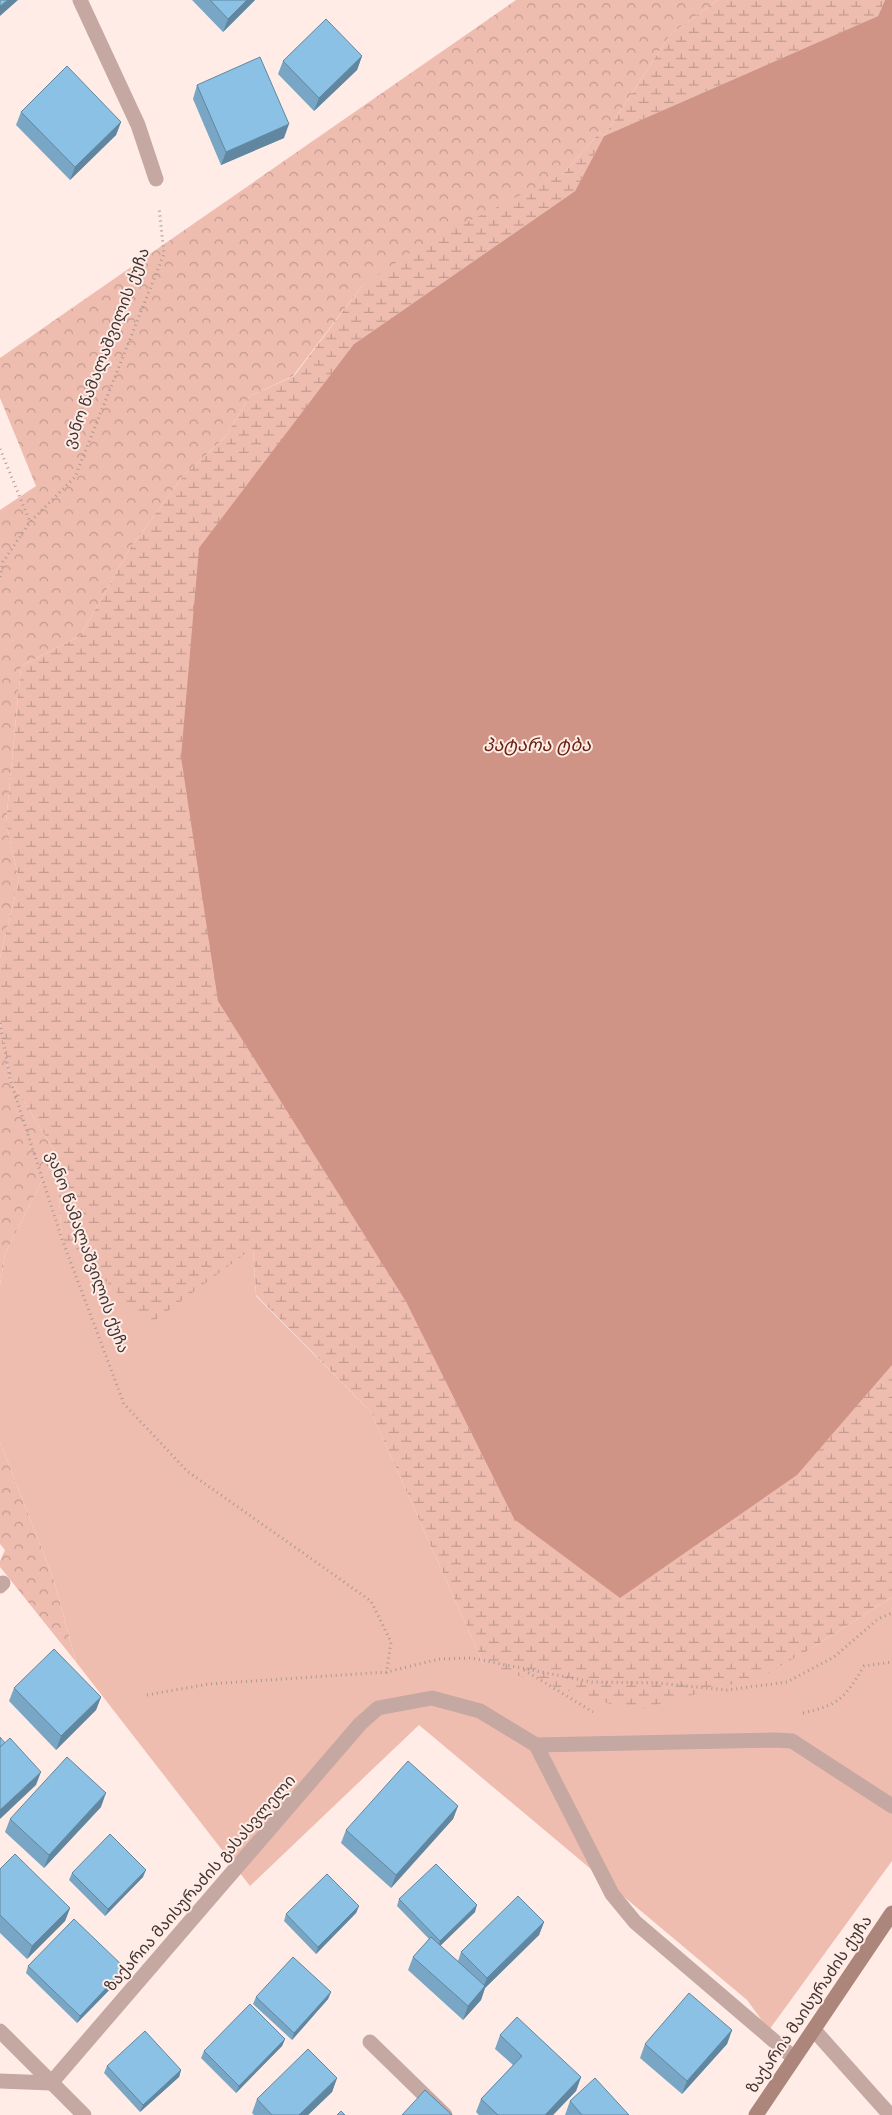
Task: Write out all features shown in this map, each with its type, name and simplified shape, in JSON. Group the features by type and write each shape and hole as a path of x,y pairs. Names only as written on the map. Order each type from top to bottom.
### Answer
{"street":[{"path":"80,0 138,125 156,178"},
{"path":"378,1708 432,1698 453,1702 480,1712 536,1744 775,1740 792,1742 892,1806"},
{"name":"ზაქარია მაისურაძის გასასვლელი","path":"51,2083 360,1724 378,1708"},
{"path":"536,1744 612,1894 635,1922 793,2057"},
{"name":"ზაქარია მაისურაძის ქუჩა","path":"756,2115 793,2057 814,2030 892,1913"},
{"path":"814,2030 890,2115"},
{"path":"0,2031 84,2115"},
{"path":"370,2042 445,2115"},
{"path":"0,2082 51,2083"}],"path":[{"name":"ვანო წამალაშვილის ქუჩა","path":"0,577 3,562 30,522 75,477 164,254 156,178"},
{"path":"0,449 30,522"},
{"name":"ვანო წამალაშვილის ქუჩა","path":"0,1023 10,1079 62,1239 124,1404 187,1471 371,1601 391,1642 387,1672 378,1708"},
{"path":"147,1695 210,1684 387,1672 439,1660 471,1658 592,1682 656,1683 728,1690 787,1682 834,1657 878,1619 892,1613"}],"green space":[{"path":"516,0 717,0 670,35 604,136 600,132 564,173 362,286 293,376 250,396 225,437 184,475 131,547 80,636 21,666 6,823 19,880 0,958 0,510 36,486 0,398 0,358"},
{"path":"717,0 885,0 878,16 604,136 670,35"},
{"path":"600,132 604,136 575,191 354,344 405,1300 514,1519 892,1362 892,1597 812,1648 763,1676 633,1711 484,1665 371,1412 256,1295 253,1248 150,1324 62,1239 56,1153 10,1079 0,1023 0,958 19,880 6,823 21,666 80,636 131,547 184,475 225,437 250,396 294,376 362,286 420,246 564,173"},
{"path":"0,1023 10,1079 56,1153 5,1254 0,1285"},
{"path":"56,1153 62,1239 253,1248 256,1296 371,1412 484,1665 812,1648 892,1597 892,1861 769,2030 747,2000 419,1725 250,1886 76,1662 54,1580 0,1442 0,1285 5,1254"},
{"path":"0,1442 54,1580 76,1662 0,1567 0,1561 5,1550 0,1544"}],"water":[{"name":"პატარა ტბა","path":"885,0 892,0 892,1365 797,1475 620,1598 514,1519 405,1300 218,1001 181,757 199,548 354,344 575,191 604,136 878,16"}],"building":[{"path":"0,0 8,0 0,6"},
{"path":"210,0 247,0 228,19"},
{"path":"326,19 362,56 319,98 283,61"},
{"path":"260,57 289,124 226,152 197,85"},
{"path":"67,66 121,122 75,167 21,112"},
{"path":"54,1649 101,1697 61,1736 14,1688"},
{"path":"0,1737 5,1743 0,1747"},
{"path":"10,1738 41,1772 0,1810 0,1747"},
{"path":"67,1757 106,1793 49,1855 10,1819"},
{"path":"408,1761 458,1806 396,1875 346,1830"},
{"path":"110,1834 146,1870 108,1909 72,1873"},
{"path":"15,1854 70,1908 32,1946 0,1915 0,1869"},
{"path":"436,1864 477,1905 440,1941 399,1899"},
{"path":"327,1874 359,1906 318,1947 286,1914"},
{"path":"518,1896 544,1922 487,1978 461,1952"},
{"path":"74,1919 125,1968 80,2016 28,1966"},
{"path":"431,1937 485,1986 468,2006 413,1957"},
{"path":"293,1957 331,1992 294,2033 256,1997"},
{"path":"689,1993 732,2030 687,2081 645,2044"},
{"path":"250,2004 285,2039 239,2086 204,2051"},
{"path":"517,2017 581,2077 545,2115 498,2115 481,2099 522,2056 500,2035"},
{"path":"145,2031 181,2070 143,2105 107,2066"},
{"path":"308,2049 337,2078 299,2115 272,2115 257,2099"},
{"path":"595,2078 629,2115 582,2115 570,2101"},
{"path":"425,2090 452,2115 402,2115"},
{"path":"341,2111 345,2115 337,2115"}]}
